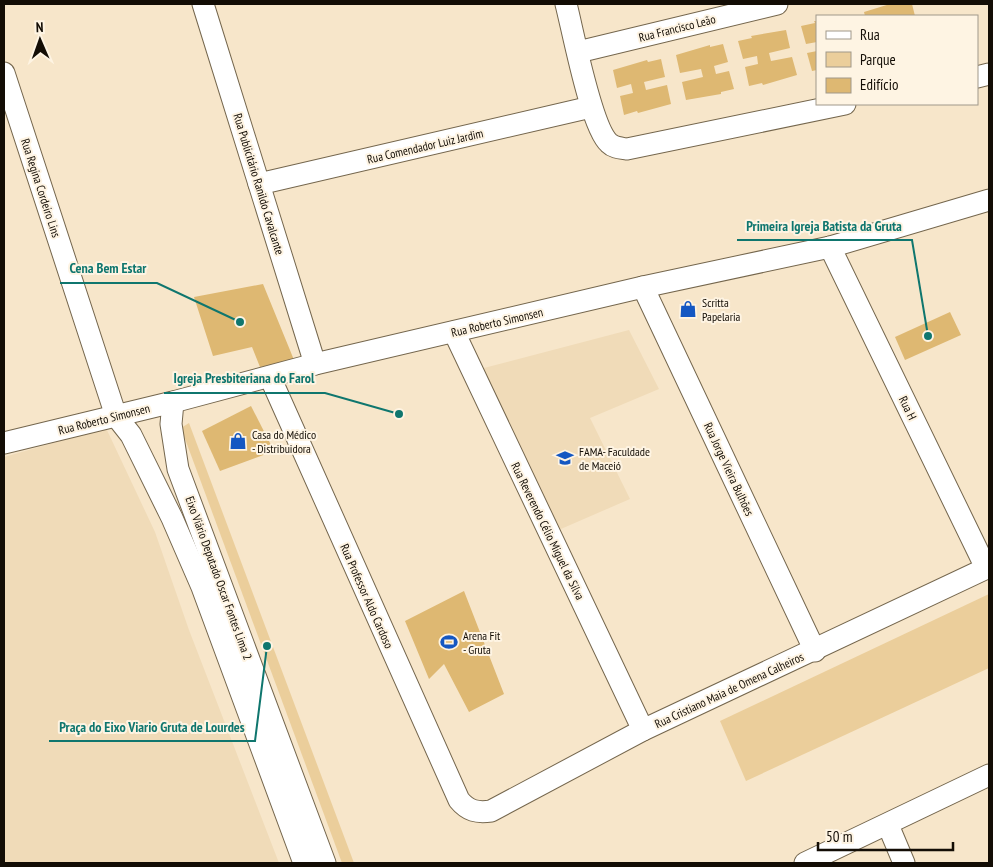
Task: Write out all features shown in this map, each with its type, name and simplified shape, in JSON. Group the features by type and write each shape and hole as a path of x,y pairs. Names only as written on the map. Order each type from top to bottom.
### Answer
{"street":[{"name":"Rua Publicitário Ranildo Cavalcante","path":"203,4 315,364"},
{"path":"566,4 591,107 609,144 616,148 627,149 840,105"},
{"name":"Rua Francisco Leão","path":"578,52 777,4"},
{"name":"Rua Regina Cordeiro Lins","path":"4,73 116,416"},
{"name":"Rua Comendador Luiz Jardim","path":"259,184 591,107"},
{"name":"Rua Roberto Simonsen","path":"4,443 173,402 315,364 643,287 830,247 989,200"},
{"name":"Rua H","path":"830,247 988,568"},
{"name":"Rua Jorge Vieira Bulhões","path":"643,287 815,651"},
{"name":"Rua Reverendo Célio Miguel da Silva","path":"454,332 643,730"},
{"name":"Rua Professor Aldo Cardoso","path":"270,377 459,800 470,810"},
{"name":"Eixo Viário Deputado Oscar Fontes Lima 2","path":"173,402 171,424 178,469 325,863"},
{"name":"Eixo Viário Deputado Oscar Fontes Lima 2","path":"116,416 133,440 172,518 202,587 304,863"},
{"name":"Rua Cristiano Maia de Omena Calheiros","path":"470,810 479,813 490,811 643,730 815,651 988,568"},
{"path":"805,863 888,825 989,775"},
{"path":"888,825 904,863"}],"shaded area":[{"name":"FAMA- Faculdade de Maceió","path":"629,330 659,389 590,418 630,499 554,532 480,369"},
{"path":"106,428 155,532 189,630 279,863 4,863 4,457"}],"green space":[{"path":"189,423 354,863 342,863 181,428"},
{"path":"989,594 989,668 746,781 720,721"}],"building":[{"path":"890,4 912,4 915,15 865,15 864,12"},
{"path":"814,21 816,21 816,42 806,44 801,26 815,23"},
{"path":"786,30 790,48 769,53 771,61 792,57 797,75 763,85 762,83 749,86 745,67 758,64 757,56 743,59 738,41 752,38 751,36"},
{"path":"723,44 728,62 714,66 716,74 729,71 734,89 721,92 721,94 686,100 682,82 703,77 701,69 680,73 676,55 710,45 710,47"},
{"path":"816,51 816,70 812,71 807,53"},
{"path":"661,59 665,77 644,82 646,90 667,85 671,104 624,115 620,96 633,93 631,84 617,88 613,70 647,60 648,62"},
{"path":"263,284 294,360 260,367 252,347 213,356 194,297"},
{"path":"950,312 961,335 905,360 895,337"},
{"name":"Casa do Médico - Distribuidora","path":"251,406 274,451 220,471 202,431"},
{"name":"Arena Fit - Gruta","path":"464,591 504,694 469,712 444,664 429,679 405,621"}],"place":[{"name":"Scritta Papelaria","path":"688,309"},
{"name":"Cena Bem Estar","path":"240,322"},
{"name":"Primeira Igreja Batista da Gruta","path":"928,336"},
{"name":"Igreja Presbiteriana do Farol","path":"399,414"},
{"name":"Casa do Médico - Distribuidora","path":"238,441"},
{"name":"FAMA- Faculdade de Maceió","path":"565,458"},
{"name":"Arena Fit - Gruta","path":"449,642"},
{"name":"Praça do Eixo Viario Gruta de Lourdes","path":"267,646"}]}
